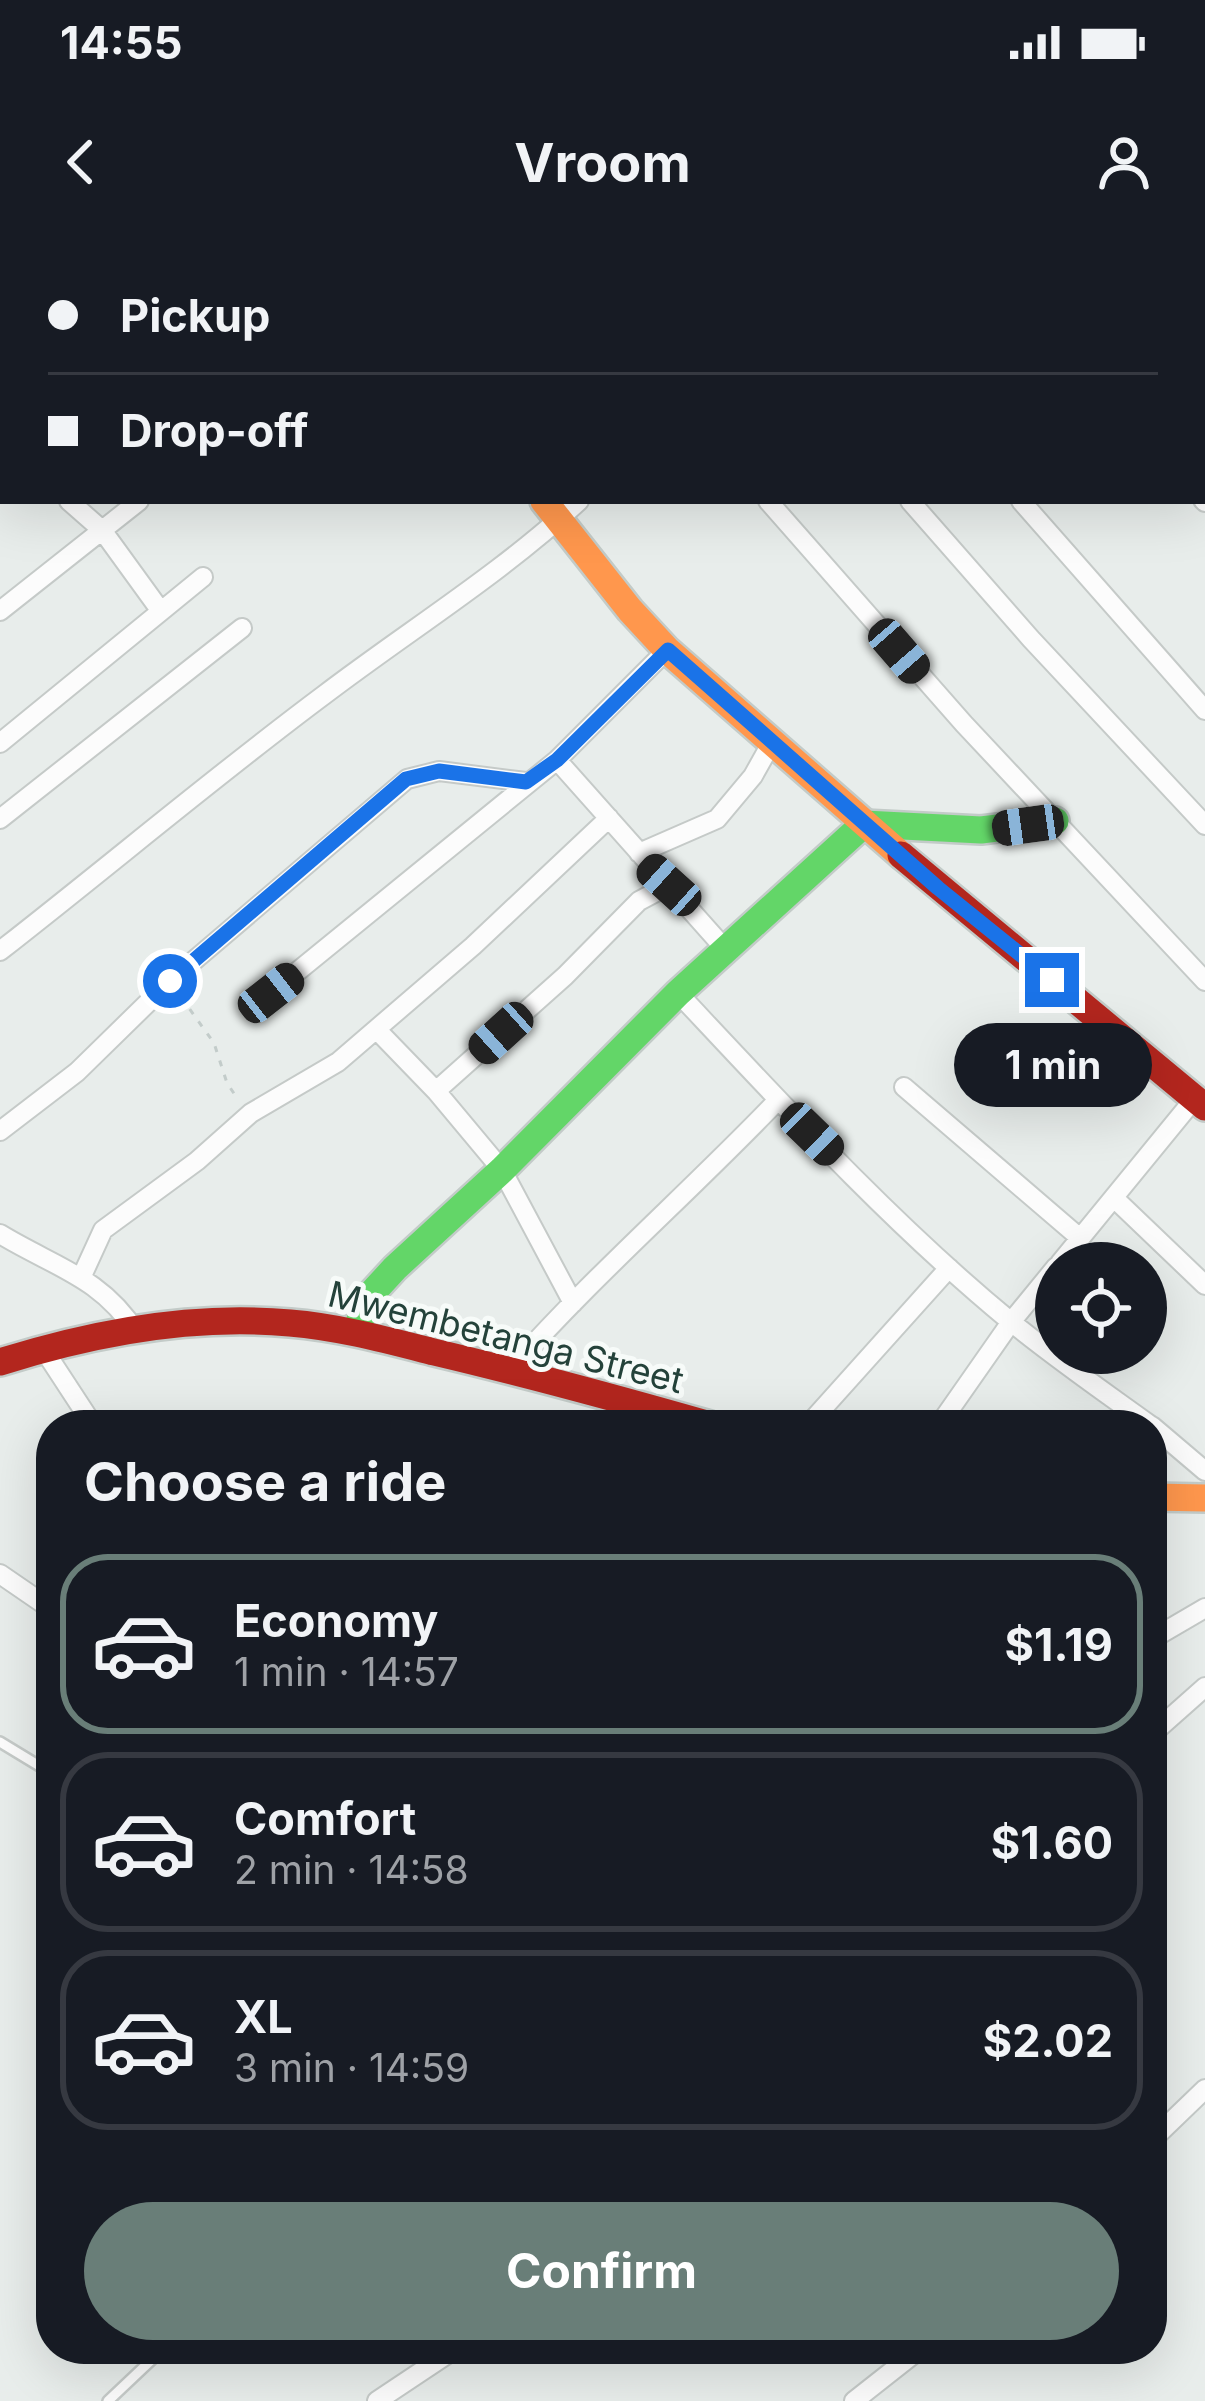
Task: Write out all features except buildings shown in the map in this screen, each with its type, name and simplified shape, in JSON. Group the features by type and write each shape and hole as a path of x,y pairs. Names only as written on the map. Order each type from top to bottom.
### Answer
{"street":[{"path":"72,504 101,530 160,610"},
{"path":"0,610 136,504"},
{"path":"771,504 935,693 1205,981"},
{"path":"913,504 993,598 1205,825"},
{"path":"1024,504 1205,710"},
{"path":"0,951 277,730 371,659 406,639 551,511 668,650 864,824 1200,1102 1077,1242"},
{"path":"0,743 203,577"},
{"path":"0,819 242,628"},
{"path":"271,993 557,760 668,650"},
{"path":"639,853 717,819 753,776 772,742"},
{"path":"557,760 726,950"},
{"path":"0,1131 77,1072 170,981 406,779 439,771 526,782"},
{"path":"81,1278 103,1230 251,1113 338,1062 609,818"},
{"path":"355,1332 372,1293 395,1268 678,993 864,824 981,830 1054,821"},
{"path":"436,1090 565,976 639,901 669,885"},
{"path":"678,993 778,1100 950,1268 1011,1322 1129,1410"},
{"path":"377,1030 436,1090 502,1169 573,1303"},
{"path":"904,1087 1080,1238"},
{"path":"510,1370 778,1100"},
{"path":"1114,1198 1205,1285"},
{"path":"0,1234 99,1287 136,1332"},
{"path":"822,1410 950,1268"},
{"path":"949,1410 1035,1293"},
{"name":"Mwembetanga Street","path":"0,1362 42,1347 136,1332 285,1323 355,1332 655,1410"},
{"path":"42,1347 83,1410"},
{"path":"1167,1439 1205,1471"},
{"path":"1167,1497 1205,1498"},
{"path":"0,1574 36,1599"},
{"path":"1167,1630 1205,1608"},
{"path":"1167,1720 1197,1693 1205,1716"},
{"path":"1167,2126 1204,2093"},
{"path":"377,2401 432,2364"},
{"path":"854,2401 901,2364"}],"lane":[{"path":"0,1742 36,1764"},
{"path":"108,2401 147,2364"}],"path":[{"path":"170,981 214,1043 227,1083 251,1113"}],"traffic: fast":[{"path":"355,1332 372,1293 395,1268 502,1170 678,993 864,824 981,830 1055,821"}],"traffic: slow":[{"path":"546,504 667,650 901,855"},
{"path":"1167,1497 1205,1498"}],"traffic: jam":[{"path":"901,855 1205,1107"},
{"path":"0,1362 144,1328 217,1321 290,1323 381,1339 655,1410"}],"route":[{"path":"170,981 406,779 439,771 526,782 557,760 668,650 938,888 1052,980"}]}
